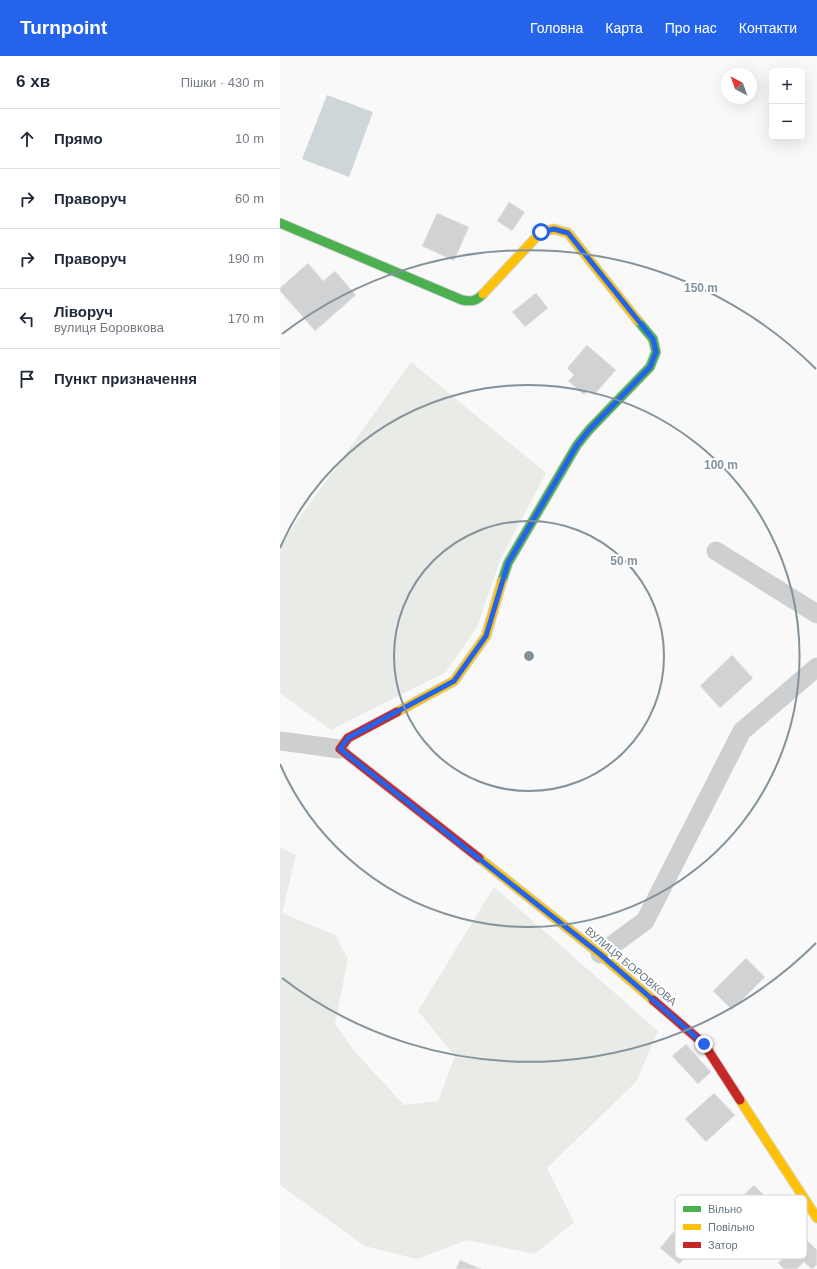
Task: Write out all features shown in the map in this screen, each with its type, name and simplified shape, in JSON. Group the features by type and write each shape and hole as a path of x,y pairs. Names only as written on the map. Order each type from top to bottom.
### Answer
{"street":[{"path":"280,223 455,297 471,302 478,299 541,232 554,229 568,233 653,339 656,352 650,367 589,430 577,445 508,563 486,636 454,681 348,738 340,749 280,741"},
{"path":"716,551 817,614"},
{"path":"600,954 645,922 742,731 817,667"},
{"name":"ВУЛИЦЯ БОРОВКОВА","path":"340,749 600,954 704,1044 802,1195"},
{"name":"ВУЛИЦЯ БОРОВКОВА","path":"807,1203 817,1218"}],"shaded area":[{"path":"327,95 373,112 349,177 302,159"},
{"path":"411,362 546,473 501,558 477,627 446,672 331,730 280,693 280,545"},
{"path":"280,847 296,855 282,913 335,935 348,959 335,1024 355,1052 404,1105 438,1101 455,1056 418,1011 494,887 658,1031 636,1082 547,1168 574,1222 535,1254 467,1240 417,1259 365,1246 280,1185"}],"building":[{"path":"509,202 525,212 512,231 497,221"},
{"path":"437,213 469,227 454,261 422,246"},
{"path":"308,263 323,281 335,271 356,295 315,331 280,291 280,288"},
{"path":"536,293 548,308 525,327 512,312"},
{"path":"587,345 616,370 594,395 588,390 584,395 568,381 574,375 567,368"},
{"path":"732,655 753,678 720,708 700,686"},
{"path":"746,958 765,977 732,1010 713,991"},
{"path":"686,1044 711,1072 698,1084 672,1056"},
{"path":"714,1093 735,1115 706,1142 685,1119"},
{"path":"754,1185 764,1195 743,1195"},
{"path":"674,1231 675,1259 684,1259 679,1264 660,1248"},
{"path":"807,1240 817,1250 817,1265 812,1269 804,1262 797,1269 784,1269 778,1263 782,1259 807,1259"},
{"path":"460,1260 481,1269 456,1269"}],"traffic: fast":[{"path":"280,223 462,300 474,300 483,294"},
{"path":"502,581 508,563 577,445 589,430 650,367 656,352 653,339 638,321"}],"traffic: slow":[{"path":"483,294 541,232 554,229 568,233 638,321"},
{"path":"397,712 454,681 486,636 502,581"},
{"path":"479,858 600,954 653,1000"},
{"path":"740,1100 802,1195"},
{"path":"807,1203 817,1218"}],"traffic: jam":[{"path":"397,712 348,738 340,749 479,858"},
{"path":"653,1000 704,1044 740,1100"}],"route":[{"path":"541,232 554,229 568,233 653,339 656,352 650,367 589,430 577,445 508,563 486,636 454,681 348,738 340,749 600,954 704,1044"}]}
